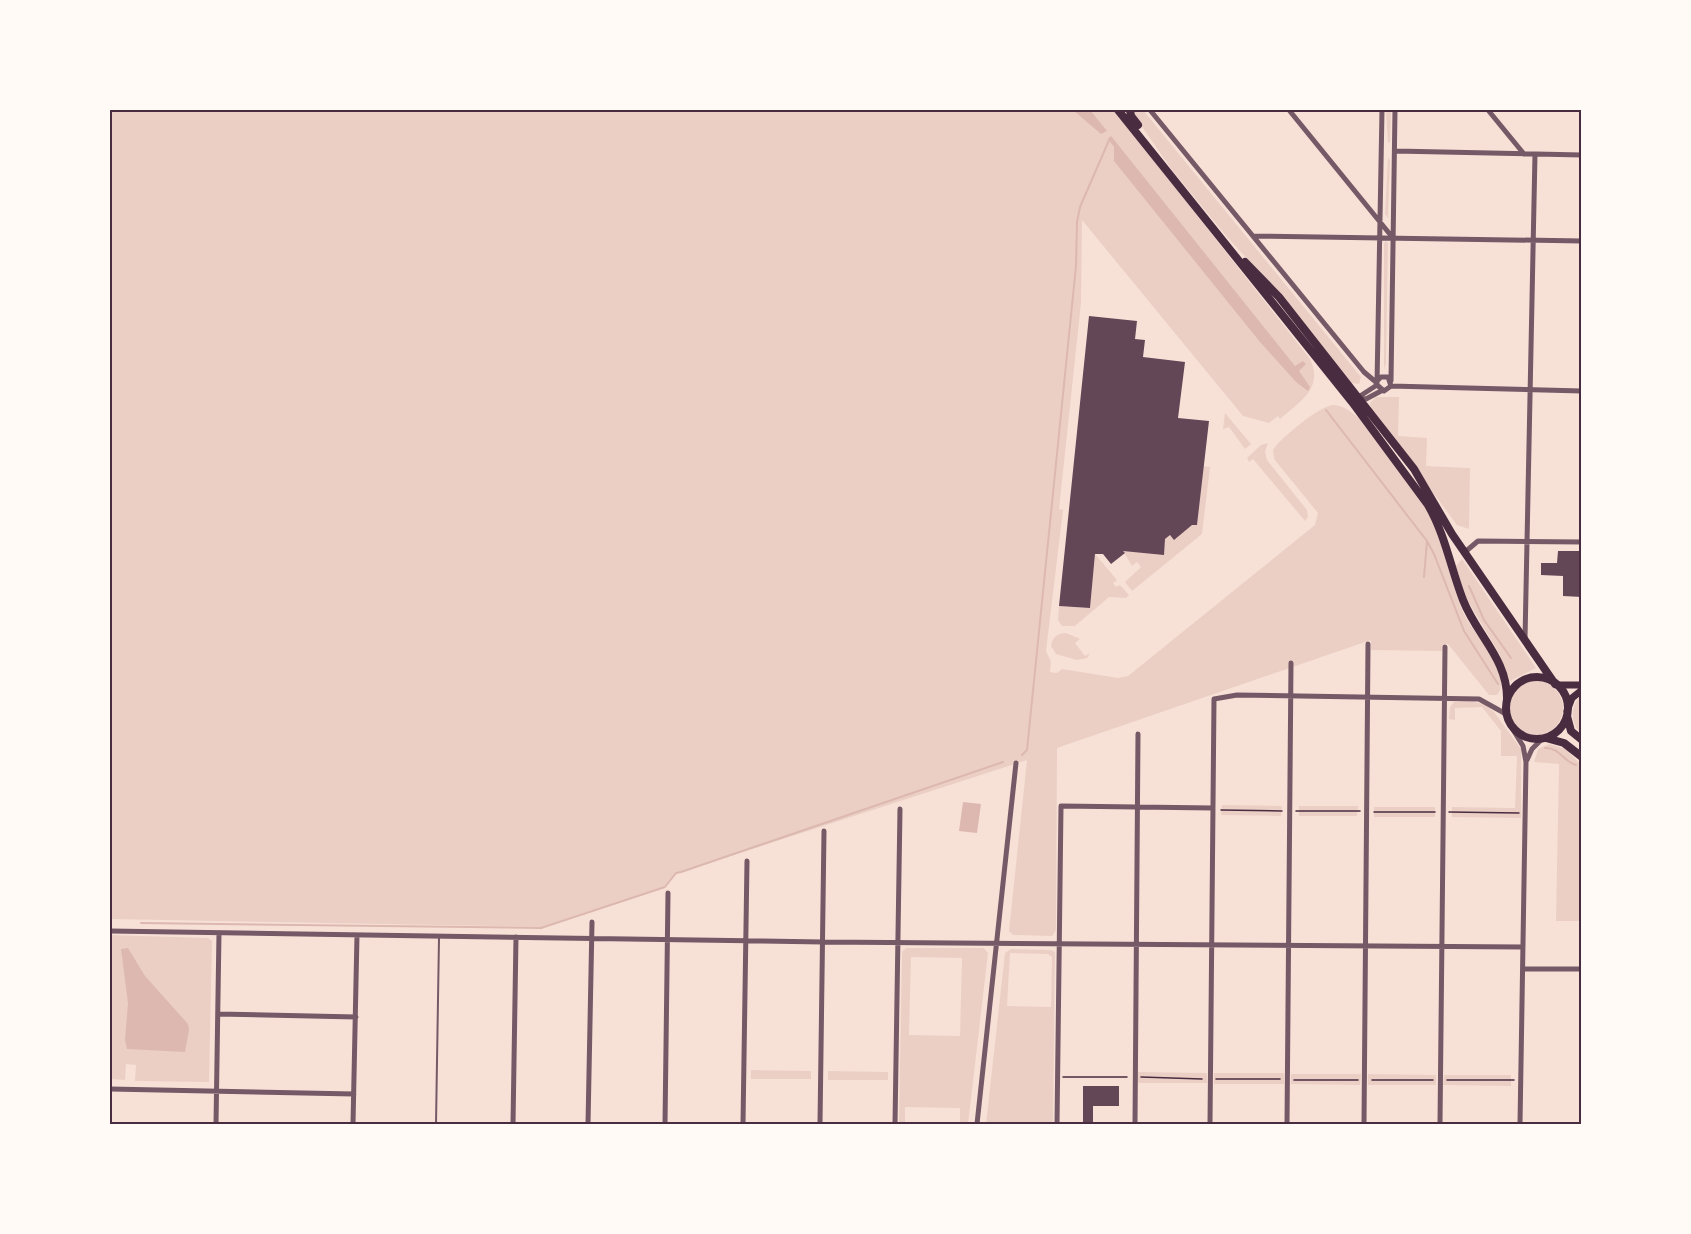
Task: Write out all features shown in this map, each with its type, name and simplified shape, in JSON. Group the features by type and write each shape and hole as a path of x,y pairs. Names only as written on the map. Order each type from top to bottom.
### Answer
{"highway":[{"path":"1119,110 1130,111 1168,170"},
{"path":"1119,110 1226,243 1275,293 1355,400 1428,505 1437,522 1467,609 1503,669 1507,700 1506,714 1512,728 1528,738 1544,738 1564,743 1581,757"},
{"path":"1355,400 1418,474 1465,552 1564,694 1572,731 1581,740"},
{"path":"1450,560 1458,552 1465,552"},
{"path":"1507,700 1515,686 1529,678 1545,679 1556,684"},
{"path":"1544,738 1558,730 1567,712"}],"main road":[{"path":"1556,684 1581,685"},
{"path":"1567,712 1572,698 1581,690"}],"street":[{"path":"1150,110 1364,372 1377,383 1381,391"},
{"path":"1289,110 1393,238"},
{"path":"1377,383 1382,110"},
{"path":"1355,400 1366,399 1381,391 1386,391 1391,383 1395,110"},
{"path":"1488,110 1524,154"},
{"path":"1395,151 1581,155"},
{"path":"1525,639 1535,154"},
{"path":"1253,236 1581,241"},
{"path":"1355,400 1383,376 1391,383 1581,391"},
{"path":"1465,552 1478,541 1581,542"},
{"path":"1364,1125 1368,644"},
{"path":"1440,1125 1445,647"},
{"path":"1287,1125 1291,663"},
{"path":"1210,1125 1214,699 1230,696 1483,700 1506,714"},
{"path":"1512,728 1523,746 1526,762 1520,1125"},
{"path":"1135,1125 1138,734"},
{"path":"1526,762 1532,749 1544,738"},
{"path":"977,1125 1016,763"},
{"path":"1057,1125 1061,806 1213,808"},
{"path":"895,1125 900,810"},
{"path":"820,1125 824,831"},
{"path":"743,1125 747,861"},
{"path":"665,1125 668,893"},
{"path":"588,1125 592,922"},
{"path":"110,931 824,942 1523,947"},
{"path":"216,1125 219,933"},
{"path":"353,1125 357,935"},
{"path":"513,1125 516,937"},
{"path":"1523,969 1581,969"},
{"path":"218,1014 356,1017"},
{"path":"110,1089 354,1094"}],"lane":[{"path":"436,1125 439,936"}],"shaded area":[{"path":"110,110 1114,110 1310,359 1314,369 1314,378 1308,394 1280,419 1278,416 1269,423 1243,416 1082,220 1081,303 1059,509 1063,510 1046,651 1051,662 1050,672 1057,673 1062,669 1118,678 1128,676 1315,525 1318,513 1274,459 1273,450 1283,438 1319,410 1337,405 1359,418 1411,486 1435,522 1460,605 1497,667 1501,687 1497,695 1489,695 1448,644 1443,644 1442,651 1371,650 1371,640 1057,748 1056,930 1052,936 1013,935 1009,931 1027,760 676,873 665,887 544,927 110,919"},
{"path":"1073,110 1090,110 1107,131 1101,134"},
{"path":"1133,110 1143,110 1361,377 1359,384 1351,383 1267,280 1227,237 1172,170 1136,118"},
{"path":"1386,110 1391,110 1390,142 1388,143"},
{"path":"1111,136 1295,366 1303,361 1306,364 1299,371 1310,387 1308,391 1296,382 1260,342 1114,161 1114,147 1108,139"},
{"path":"1388,158 1390,160 1388,218 1385,214"},
{"path":"1386,241 1388,243 1384,370 1384,243"},
{"path":"1376,397 1399,397 1398,436 1427,438 1426,466 1470,468 1469,529 1457,525 1371,409 1370,403"},
{"path":"1225,413 1251,444 1245,449 1229,427 1223,429"},
{"path":"1268,443 1265,452 1267,460 1307,510 1308,517 1305,521 1253,459 1249,462 1247,458 1261,445"},
{"path":"1203,466 1210,467 1202,534 1132,591 1125,582 1141,567 1137,562 1132,566 1123,551 1165,539 1170,535 1174,539 1192,525 1197,525"},
{"path":"1095,554 1117,580 1113,583 1116,587 1120,585 1129,595 1126,598 1109,597 1075,626 1062,626 1058,620 1059,606 1090,608"},
{"path":"1462,559 1536,668 1510,681 1500,655 1465,596 1456,566"},
{"path":"1066,633 1080,639 1075,643 1085,656 1090,653 1087,658 1077,660 1056,654 1051,646 1052,641 1056,636"},
{"path":"1531,681 1541,681 1551,685 1559,693 1563,708 1559,723 1551,731 1541,735 1531,735 1521,731 1513,723 1509,713 1509,703 1513,693 1521,685"},
{"path":"1581,695 1581,734 1573,720 1573,709"},
{"path":"1470,701 1484,704 1494,712 1521,749 1521,818 1452,817 1452,807 1515,808 1517,756 1501,756 1501,731 1482,707 1455,708 1455,720 1449,719 1450,707 1454,702"},
{"path":"1549,744 1566,749 1581,765 1581,921 1556,921 1559,764 1534,762 1538,749"},
{"path":"963,802 981,804 977,833 959,831"},
{"path":"1222,805 1282,806 1281,816 1221,815"},
{"path":"1299,806 1358,806 1357,816 1299,816"},
{"path":"1374,807 1435,807 1435,817 1374,817"},
{"path":"110,935 208,938 212,941 209,1082 135,1081 136,1065 126,1064 125,1080 110,1079"},
{"path":"128,948 145,976 188,1024 185,1052 127,1049 125,1040 128,1003 121,949"},
{"path":"906,948 984,948 988,953 968,1124 960,1124 960,1108 905,1107 905,1124 899,1124 902,952","holes":["911,957 962,958 960,1036 909,1035"]},
{"path":"1011,949 1055,952 1053,1124 986,1124 1005,953","holes":["1010,953 1048,954 1052,957 1051,1007 1007,1006"]},
{"path":"751,1070 811,1071 811,1079 751,1079"},
{"path":"828,1071 888,1072 888,1080 828,1080"},
{"path":"1138,1072 1207,1073 1207,1083 1138,1083"},
{"path":"1214,1073 1284,1073 1284,1084 1214,1084"},
{"path":"1291,1074 1361,1074 1360,1085 1291,1084"},
{"path":"1368,1074 1436,1075 1436,1085 1368,1085"},
{"path":"1444,1075 1511,1075 1511,1086 1443,1085"}],"building":[{"path":"1089,316 1137,321 1135,339 1145,340 1143,357 1185,362 1178,418 1209,421 1197,525 1192,525 1174,540 1170,535 1165,539 1164,555 1123,551 1125,553 1111,564 1103,554 1095,554 1090,608 1059,606"},
{"path":"1558,551 1582,551 1582,597 1563,596 1563,576 1541,575 1541,563 1557,563"},
{"path":"1083,1086 1119,1086 1119,1106 1093,1106 1093,1124 1083,1124"}],"waterway":[{"path":"1022,755 1027,750 1076,266 1077,222 1080,207 1110,138"},
{"path":"1326,410 1427,541 1464,631 1498,684"},
{"path":"1424,577 1427,541"},
{"path":"1469,586 1484,620 1511,658"},
{"path":"1545,748 1558,752 1576,765"},
{"path":"141,923 541,928 665,887 676,873 1003,762"}]}
